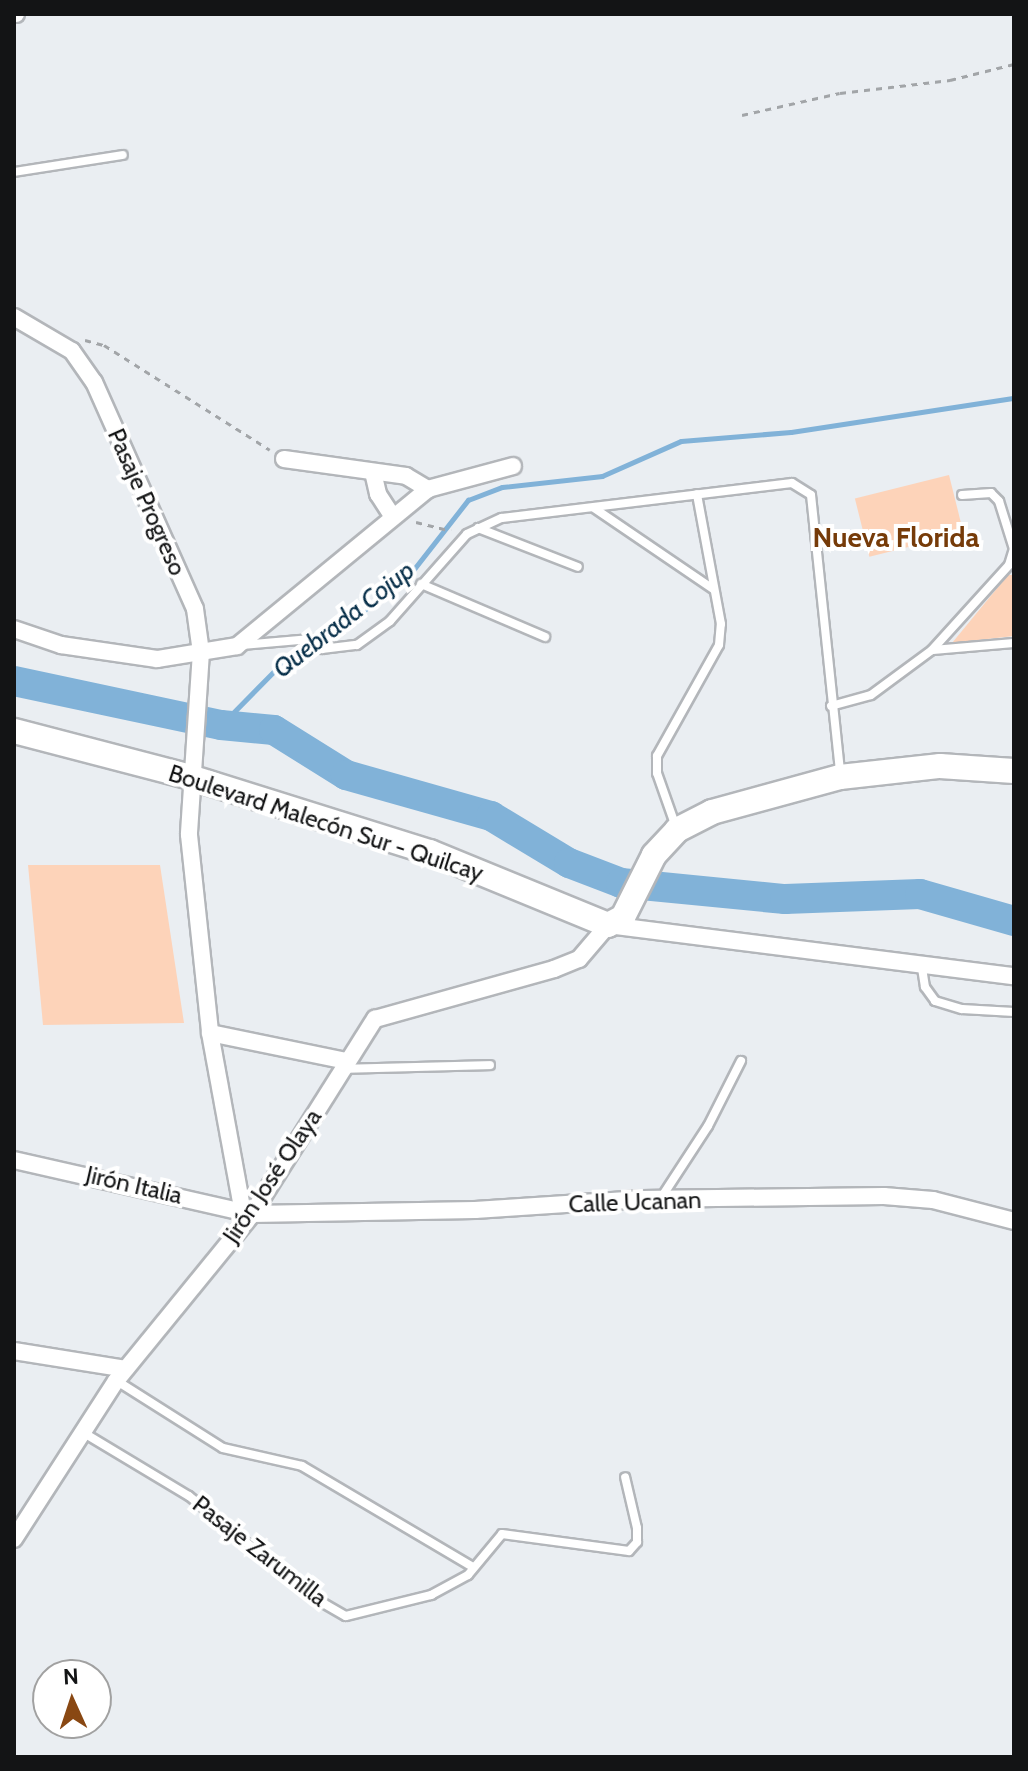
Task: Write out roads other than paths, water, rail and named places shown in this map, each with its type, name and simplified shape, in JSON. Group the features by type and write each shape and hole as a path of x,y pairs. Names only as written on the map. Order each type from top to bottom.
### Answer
{"main road":[{"name":"Boulevard Malecón Sur - Quilcay","path":"14,731 190,777 430,852 616,921"},
{"path":"616,921 654,855 677,830 712,812 840,777 940,766 1014,771"}],"street":[{"name":"Pasaje Progreso","path":"14,317 73,344 94,382 195,609 200,663 191,751"},
{"path":"284,459 406,476 428,489"},
{"path":"14,629 61,645 200,663 237,646 428,489 513,466"},
{"path":"373,472 378,494 393,517"},
{"name":"Jirón José Olaya","path":"191,751 189,835 210,1033 248,1213"},
{"name":"Jirón José Olaya","path":"14,1539 121,1375 248,1213 375,1019 554,969 579,959 616,921"},
{"name":"Boulevard Malecón Sur - Quilcay","path":"616,921 922,968 1014,976"},
{"path":"210,1033 344,1065"},
{"name":"Jirón Italia","path":"14,1160 248,1213"},
{"name":"Calle Ucanan","path":"248,1213 475,1210 660,1199 884,1196 933,1200 1014,1221"},
{"path":"14,1351 121,1375"}],"lane":[{"path":"14,172 123,155"},
{"path":"237,646 311,639 322,649 357,645 390,621 421,584 477,528 525,512 593,508 792,483 811,495 840,777"},
{"path":"831,706 871,695 932,650 972,611 1012,558 1008,520 999,501 991,493 962,495"},
{"path":"677,830 657,773 657,756 719,645 721,624 697,494"},
{"path":"593,508 713,589"},
{"path":"477,528 578,567"},
{"path":"421,584 545,637"},
{"path":"932,650 1014,643"},
{"path":"922,968 925,987 935,1001 962,1009 1014,1012"},
{"path":"660,1199 708,1126 741,1061"},
{"path":"344,1065 490,1065"},
{"path":"121,1375 223,1448 302,1466 473,1567"},
{"name":"Pasaje Zarumilla","path":"84,1433 189,1496 316,1599 346,1616 431,1595 468,1575 502,1534 629,1551 637,1542 637,1528 625,1477"}],"waterway":[{"name":"Quebrada Cojup","path":"221,725 277,668 357,616 414,569 468,500 502,487 602,476 681,441 791,432 1014,398"},
{"path":"14,681 221,725 274,730 346,775 491,816 569,863 621,883 785,899 920,894 1014,921"}],"district":[{"name":"Nueva Florida","path":"896,537"}]}
